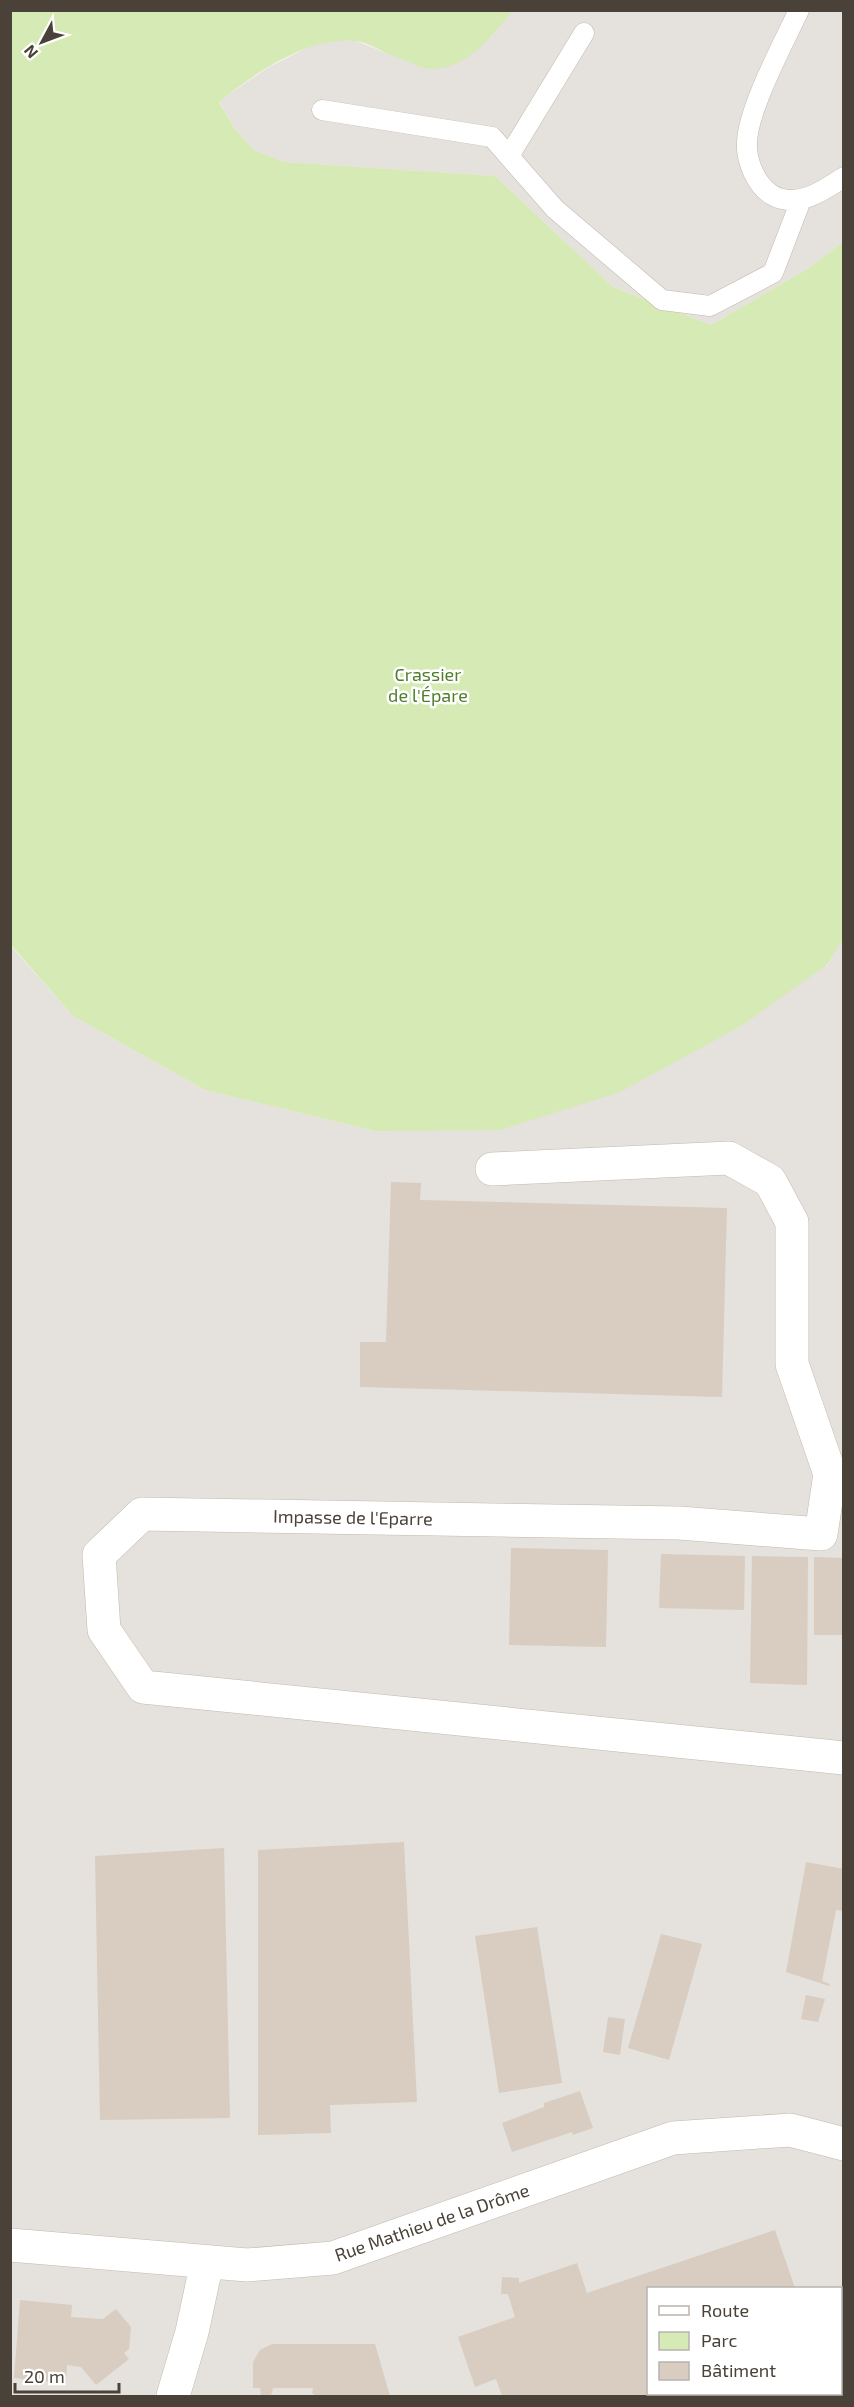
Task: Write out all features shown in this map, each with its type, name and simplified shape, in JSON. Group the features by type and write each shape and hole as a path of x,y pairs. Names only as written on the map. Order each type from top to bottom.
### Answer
{"street":[{"name":"Impasse de l'Eparre","path":"492,1169 729,1158 770,1181 792,1222 792,1364 830,1474 822,1534 679,1523 142,1514 99,1556 104,1630 143,1688 843,1758"},
{"name":"Rue Mathieu de la Drôme","path":"10,2245 246,2265 333,2259 673,2138 790,2130 843,2144"},
{"path":"172,2397 192,2332 207,2262"}],"lane":[{"path":"799,10 751,118 747,143 749,162 757,180 771,194 787,200 801,200 824,190 843,177"},
{"path":"509,156 584,33"},
{"path":"322,110 492,137 555,209 662,300 710,306 773,273 801,200"}],"shaded area":[{"path":"513,11 843,11 843,242 809,268 711,325 613,287 495,176 285,162 254,150 235,129 219,101 269,67 309,47 331,40 356,41 394,56 490,38"},
{"path":"843,937 843,2396 11,2396 10,945 73,1016 205,1090 375,1131 828,965"}],"green space":[{"name":"Crassier de l'Épare","path":"10,11 513,11 478,50 456,64 430,69 358,41 335,42 299,51 265,69 219,102 235,129 254,150 285,162 495,176 613,287 711,325 809,268 843,242 844,937 828,964 741,1026 620,1092 500,1130 375,1131 205,1090 73,1016 11,945"}],"building":[{"path":"391,1182 421,1183 420,1200 727,1208 722,1397 360,1387 360,1342 386,1342"},
{"path":"511,1548 608,1550 606,1647 509,1645"},
{"path":"661,1554 745,1556 744,1610 659,1608"},
{"path":"752,1556 808,1557 807,1685 750,1683"},
{"path":"814,1557 844,1558 844,1635 814,1635"},
{"path":"404,1842 417,2102 330,2105 331,2133 258,2135 258,1850"},
{"path":"224,1848 230,2118 100,2120 95,1856"},
{"path":"806,1862 844,1869 844,1911 836,1910 822,1981 830,1984 829,1986 786,1972"},
{"path":"537,1927 562,2083 499,2093 475,1936"},
{"path":"661,1934 702,1944 669,2060 628,2048"},
{"path":"806,1995 825,1999 818,2022 801,2019"},
{"path":"608,2017 625,2019 620,2055 603,2052"},
{"path":"580,2091 593,2128 573,2135 572,2132 512,2152 502,2123 544,2107 544,2103"},
{"path":"775,2230 795,2287 647,2287 647,2395 776,2395 502,2396 496,2379 475,2387 458,2337 515,2317 508,2294 501,2294 502,2277 519,2278 519,2283 577,2263 587,2293"},
{"path":"20,2300 72,2305 71,2317 103,2319 116,2309 131,2327 129,2349 124,2353 129,2359 96,2385 81,2367 67,2365 66,2383 14,2378"},
{"path":"272,2344 375,2344 390,2396 316,2396 312,2393 313,2388 273,2388 271,2396 261,2396 260,2388 253,2388 253,2362 260,2350"}]}
